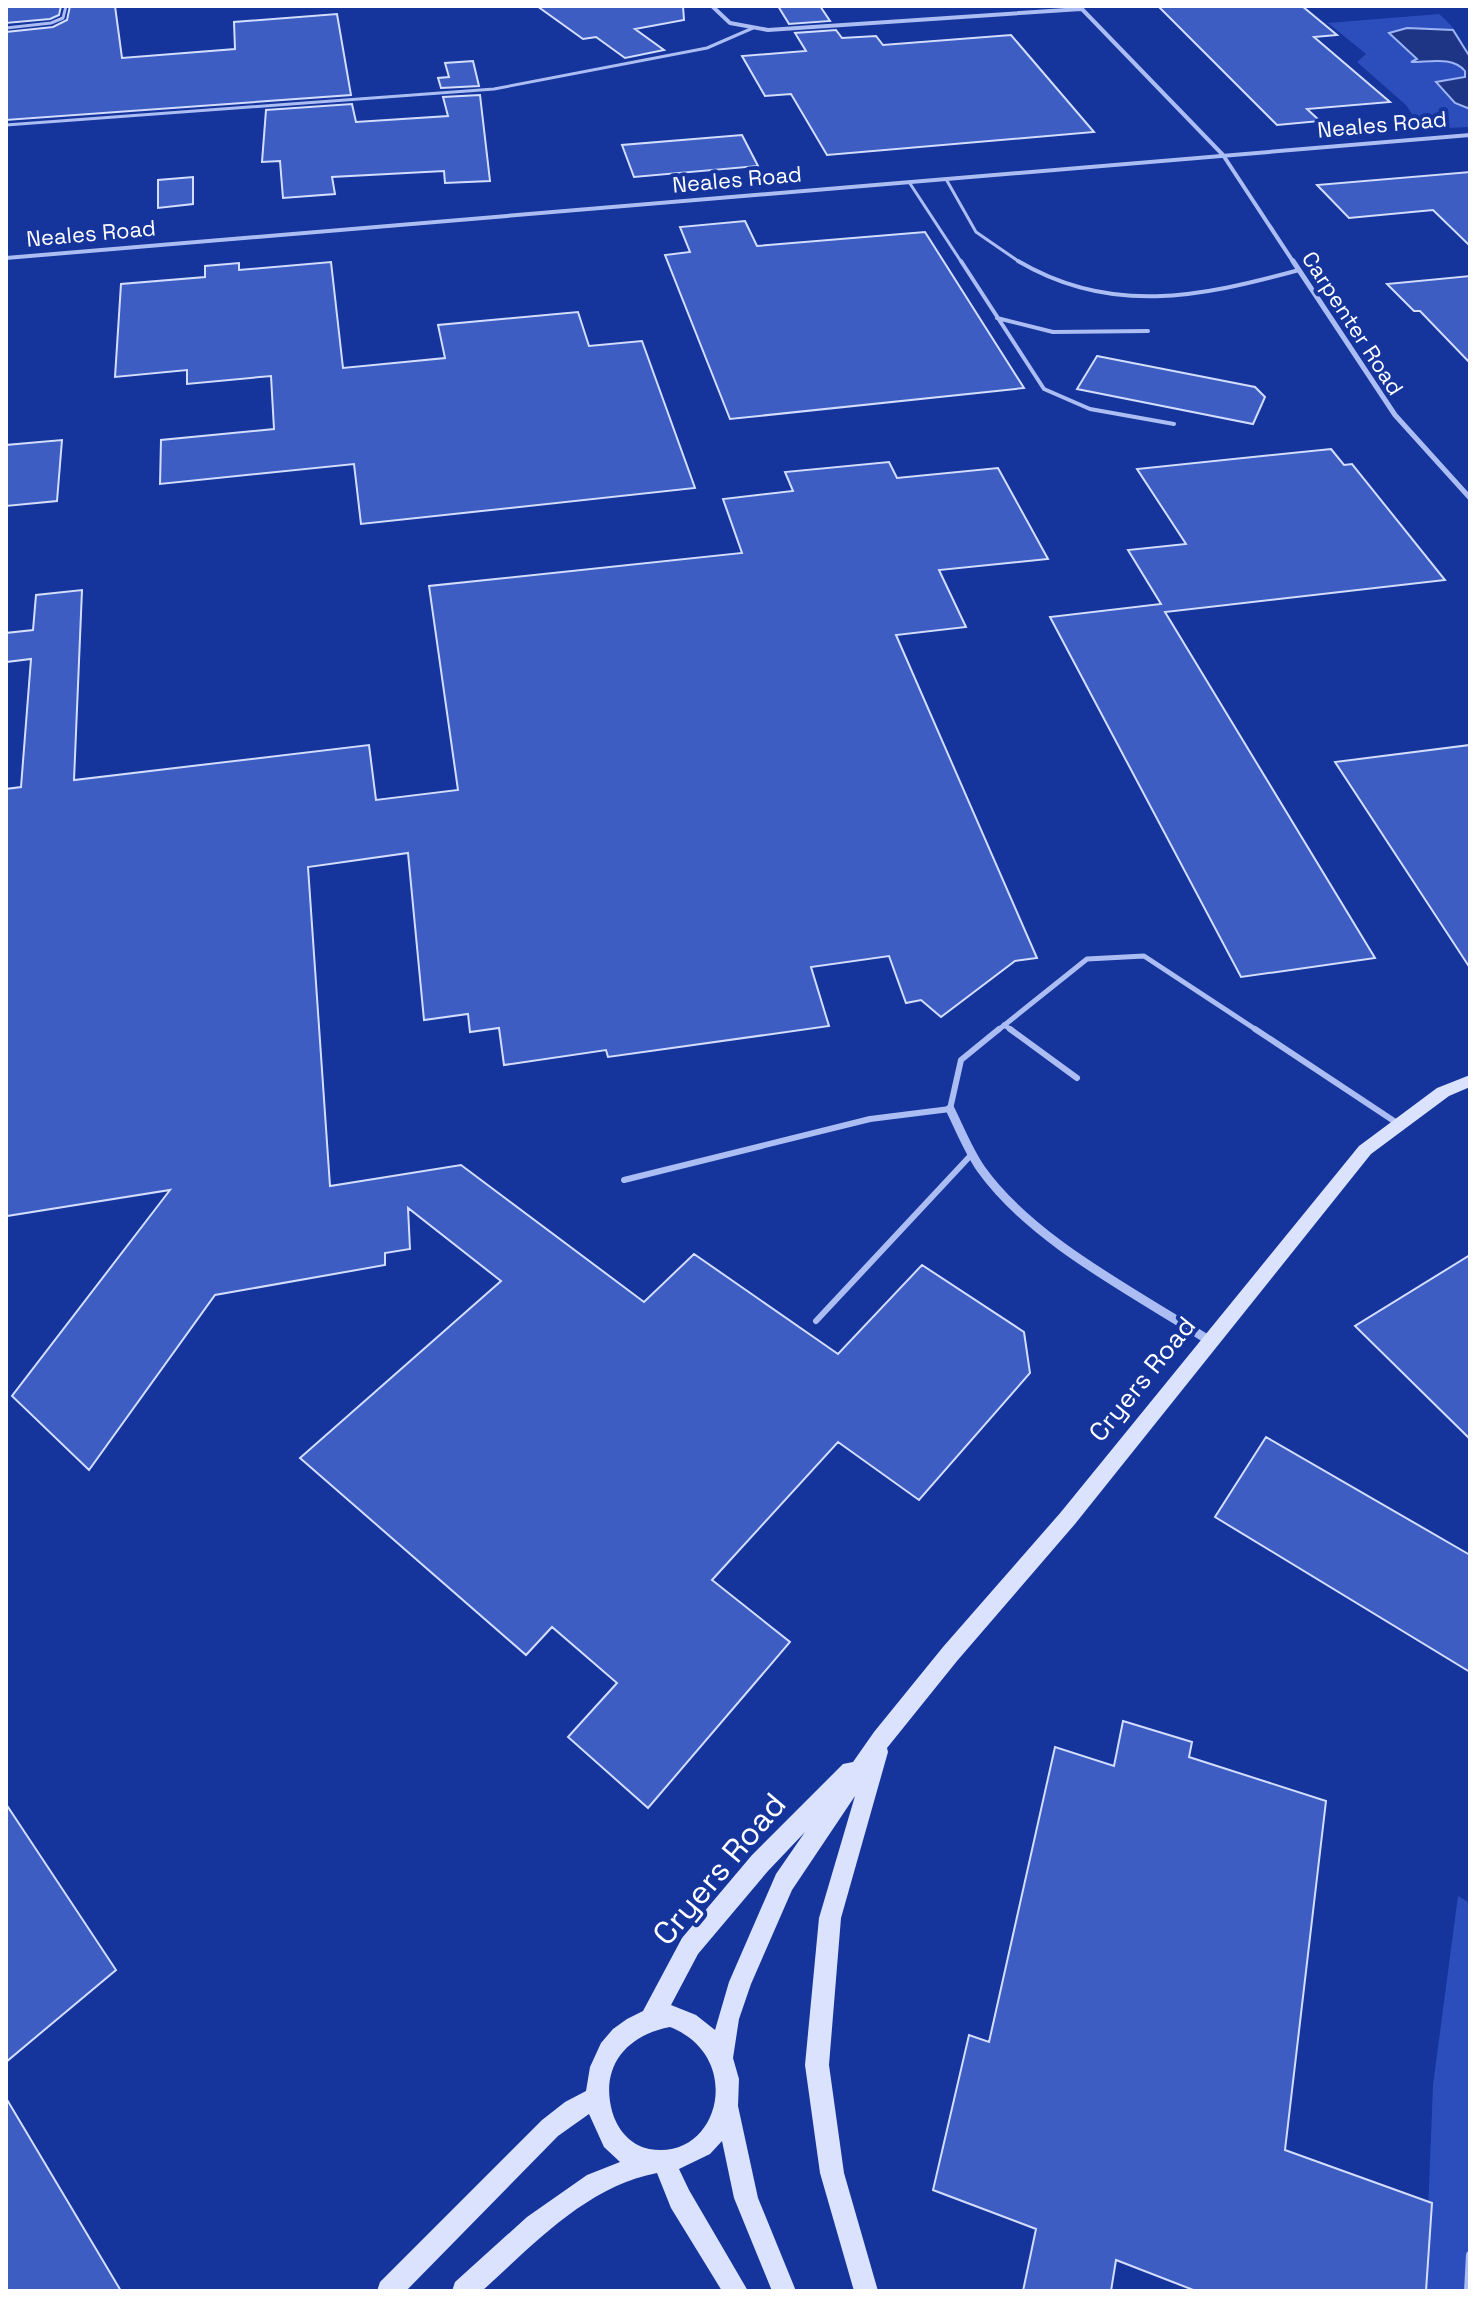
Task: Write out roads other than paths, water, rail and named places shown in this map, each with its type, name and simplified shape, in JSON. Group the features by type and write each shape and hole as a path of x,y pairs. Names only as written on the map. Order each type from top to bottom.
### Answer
{"main road":[{"name":"Cryers Road","path":"784,2291 746,2198 726,2105 728,2080 722,2057 728,2019 740,1982 784,1882 881,1739 1068,1518 1365,1150 1443,1092 1470,1081"},
{"name":"Cryers Road","path":"597,2098 600,2071 611,2046 629,2027 652,2017 690,1946 760,1863 881,1739"},
{"path":"866,2291 832,2173 817,2065 830,1918 881,1739"},
{"path":"652,2017 688,2021 709,2037 722,2057"},
{"path":"389,2291 550,2128 573,2110 597,2098 603,2122 615,2143 631,2156 657,2163 736,2291"},
{"path":"464,2291 536,2226 595,2183 657,2163 687,2158 706,2142 719,2125 726,2105"}],"street":[{"path":"712,6 722,18 753,28 826,28 1080,7"},
{"name":"Carpenter Road","path":"1080,7 1223,155 1395,415 1470,498"},
{"name":"Neales Road","path":"6,258 1470,135"},
{"path":"950,1109 982,1171 1010,1201 1049,1234 1211,1341"}],"lane":[{"path":"6,28 58,21 65,14 66,6"},
{"path":"6,125 494,89 707,48 753,28"},
{"path":"946,179 977,233 1027,269 1095,294 1131,300 1168,299 1255,283 1299,270"},
{"path":"909,182 1044,389 1090,409 1174,424"},
{"path":"997,318 1048,332 1094,335 1148,331"},
{"path":"624,1180 870,1119 950,1109 961,1060 1087,959 1144,956 1400,1125"},
{"path":"1004,1025 1077,1078"},
{"path":"816,1321 973,1153"},
{"path":"1468,2291 1470,2255"}]}
